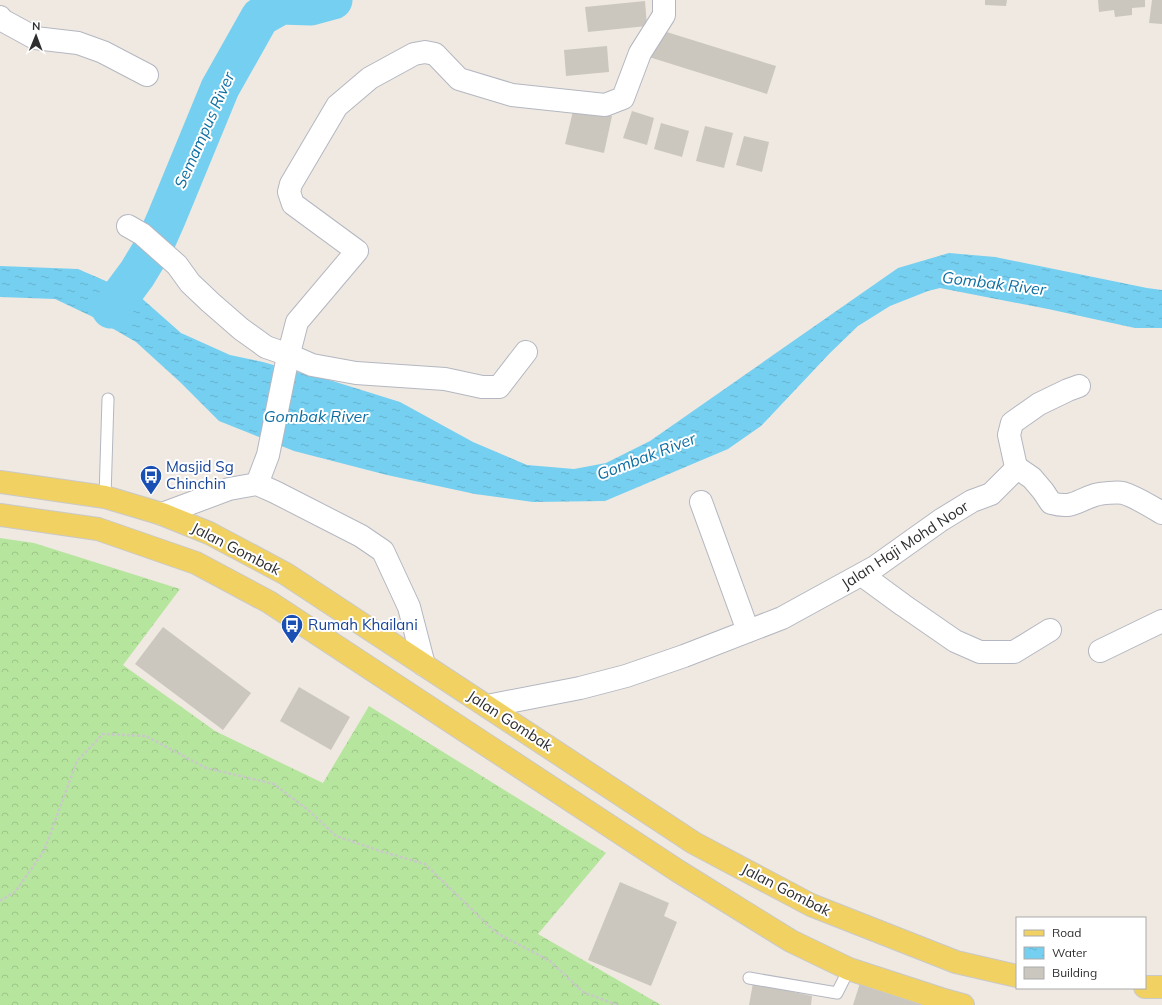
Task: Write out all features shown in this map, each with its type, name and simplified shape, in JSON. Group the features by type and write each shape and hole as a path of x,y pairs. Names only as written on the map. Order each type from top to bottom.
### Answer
{"main road":[{"name":"Jalan Gombak","path":"0,482 105,497 162,514 210,533 286,574 694,843 811,905 956,962 1016,976"},
{"name":"Jalan Gombak","path":"0,515 98,529 196,562 269,602 684,875 792,941 849,969 964,1005"},
{"path":"1146,986 1162,987"}],"street":[{"path":"257,484 268,455 297,322 357,251 293,204 289,192 291,184 337,106 370,78 414,54 425,52 434,54 459,79 512,95 605,105 623,98 640,53 664,15 664,0"},
{"path":"0,17 2,20 35,38 78,43 103,52 147,75"},
{"path":"135,230 177,265 190,283 241,329 266,347 288,358 312,365 356,373 445,379 482,387 500,387 526,352"},
{"path":"1079,386 1039,404 1012,423 1009,435 1016,467 1032,478 1051,503 1058,505 1071,505 1097,494 1122,493 1148,504 1162,512"},
{"name":"Jalan Haji Mohd Noor","path":"487,706 580,688 626,676 684,656 782,618 875,568 941,520 972,501 991,494 1016,467"},
{"path":"162,514 229,489 257,484 282,495 361,536 383,551 409,606 424,665"},
{"path":"701,502 748,631"},
{"path":"862,574 955,642 980,652 1014,652 1050,630"},
{"path":"1100,650 1162,621"}],"lane":[{"path":"105,497 108,400"},
{"path":"749,978 837,992 849,969"}],"path":[{"path":"0,901 15,892 44,851 77,762 103,734 146,736 206,768 274,784 308,810 336,836 380,851 426,864 495,932 550,961 583,992 617,1005"}],"green space":[{"path":"0,538 34,543 180,589 123,665 215,731 323,783 369,706 606,853 538,934 661,1005 0,1005"}],"water":[{"name":"Gombak River","path":"949,253 995,257 1162,290 1162,328 1135,328 940,288 928,291 890,306 858,326 830,353 761,426 728,449 605,501 533,502 475,494 387,475 294,451 219,421 180,382 136,342 91,316 55,299 0,297 0,266 78,269 138,295 181,333 230,355 323,378 400,402 473,442 527,465 574,469 606,463 650,441 898,268"}],"building":[{"path":"985,0 1007,0 1006,6 985,5"},
{"path":"1098,0 1145,0 1145,7 1132,8 1132,15 1115,17 1114,10 1099,12"},
{"path":"1152,0 1162,0 1162,24 1149,23"},
{"path":"645,1 647,26 588,32 585,7"},
{"path":"657,29 776,66 767,94 649,57"},
{"path":"607,46 609,72 566,76 564,50"},
{"path":"574,107 612,116 604,153 565,144"},
{"path":"632,111 654,118 647,145 623,138"},
{"path":"661,123 689,131 682,157 654,149"},
{"path":"705,126 733,133 724,168 696,161"},
{"path":"744,136 769,142 762,172 736,165"},
{"path":"163,627 251,693 223,730 135,664"},
{"path":"299,687 350,717 331,750 280,721"},
{"path":"620,882 669,903 664,916 677,922 651,986 588,960"},
{"path":"861,980 938,1005 853,1005"},
{"path":"753,983 812,996 811,1005 749,1005"}],"waterway":[{"name":"Semampus River","path":"111,309 137,274 154,246 220,88 260,17 281,5 311,6 333,0"}],"place":[{"name":"Masjid Sg Chinchin","path":"151,496"},
{"name":"Rumah Khailani","path":"292,644"}]}
